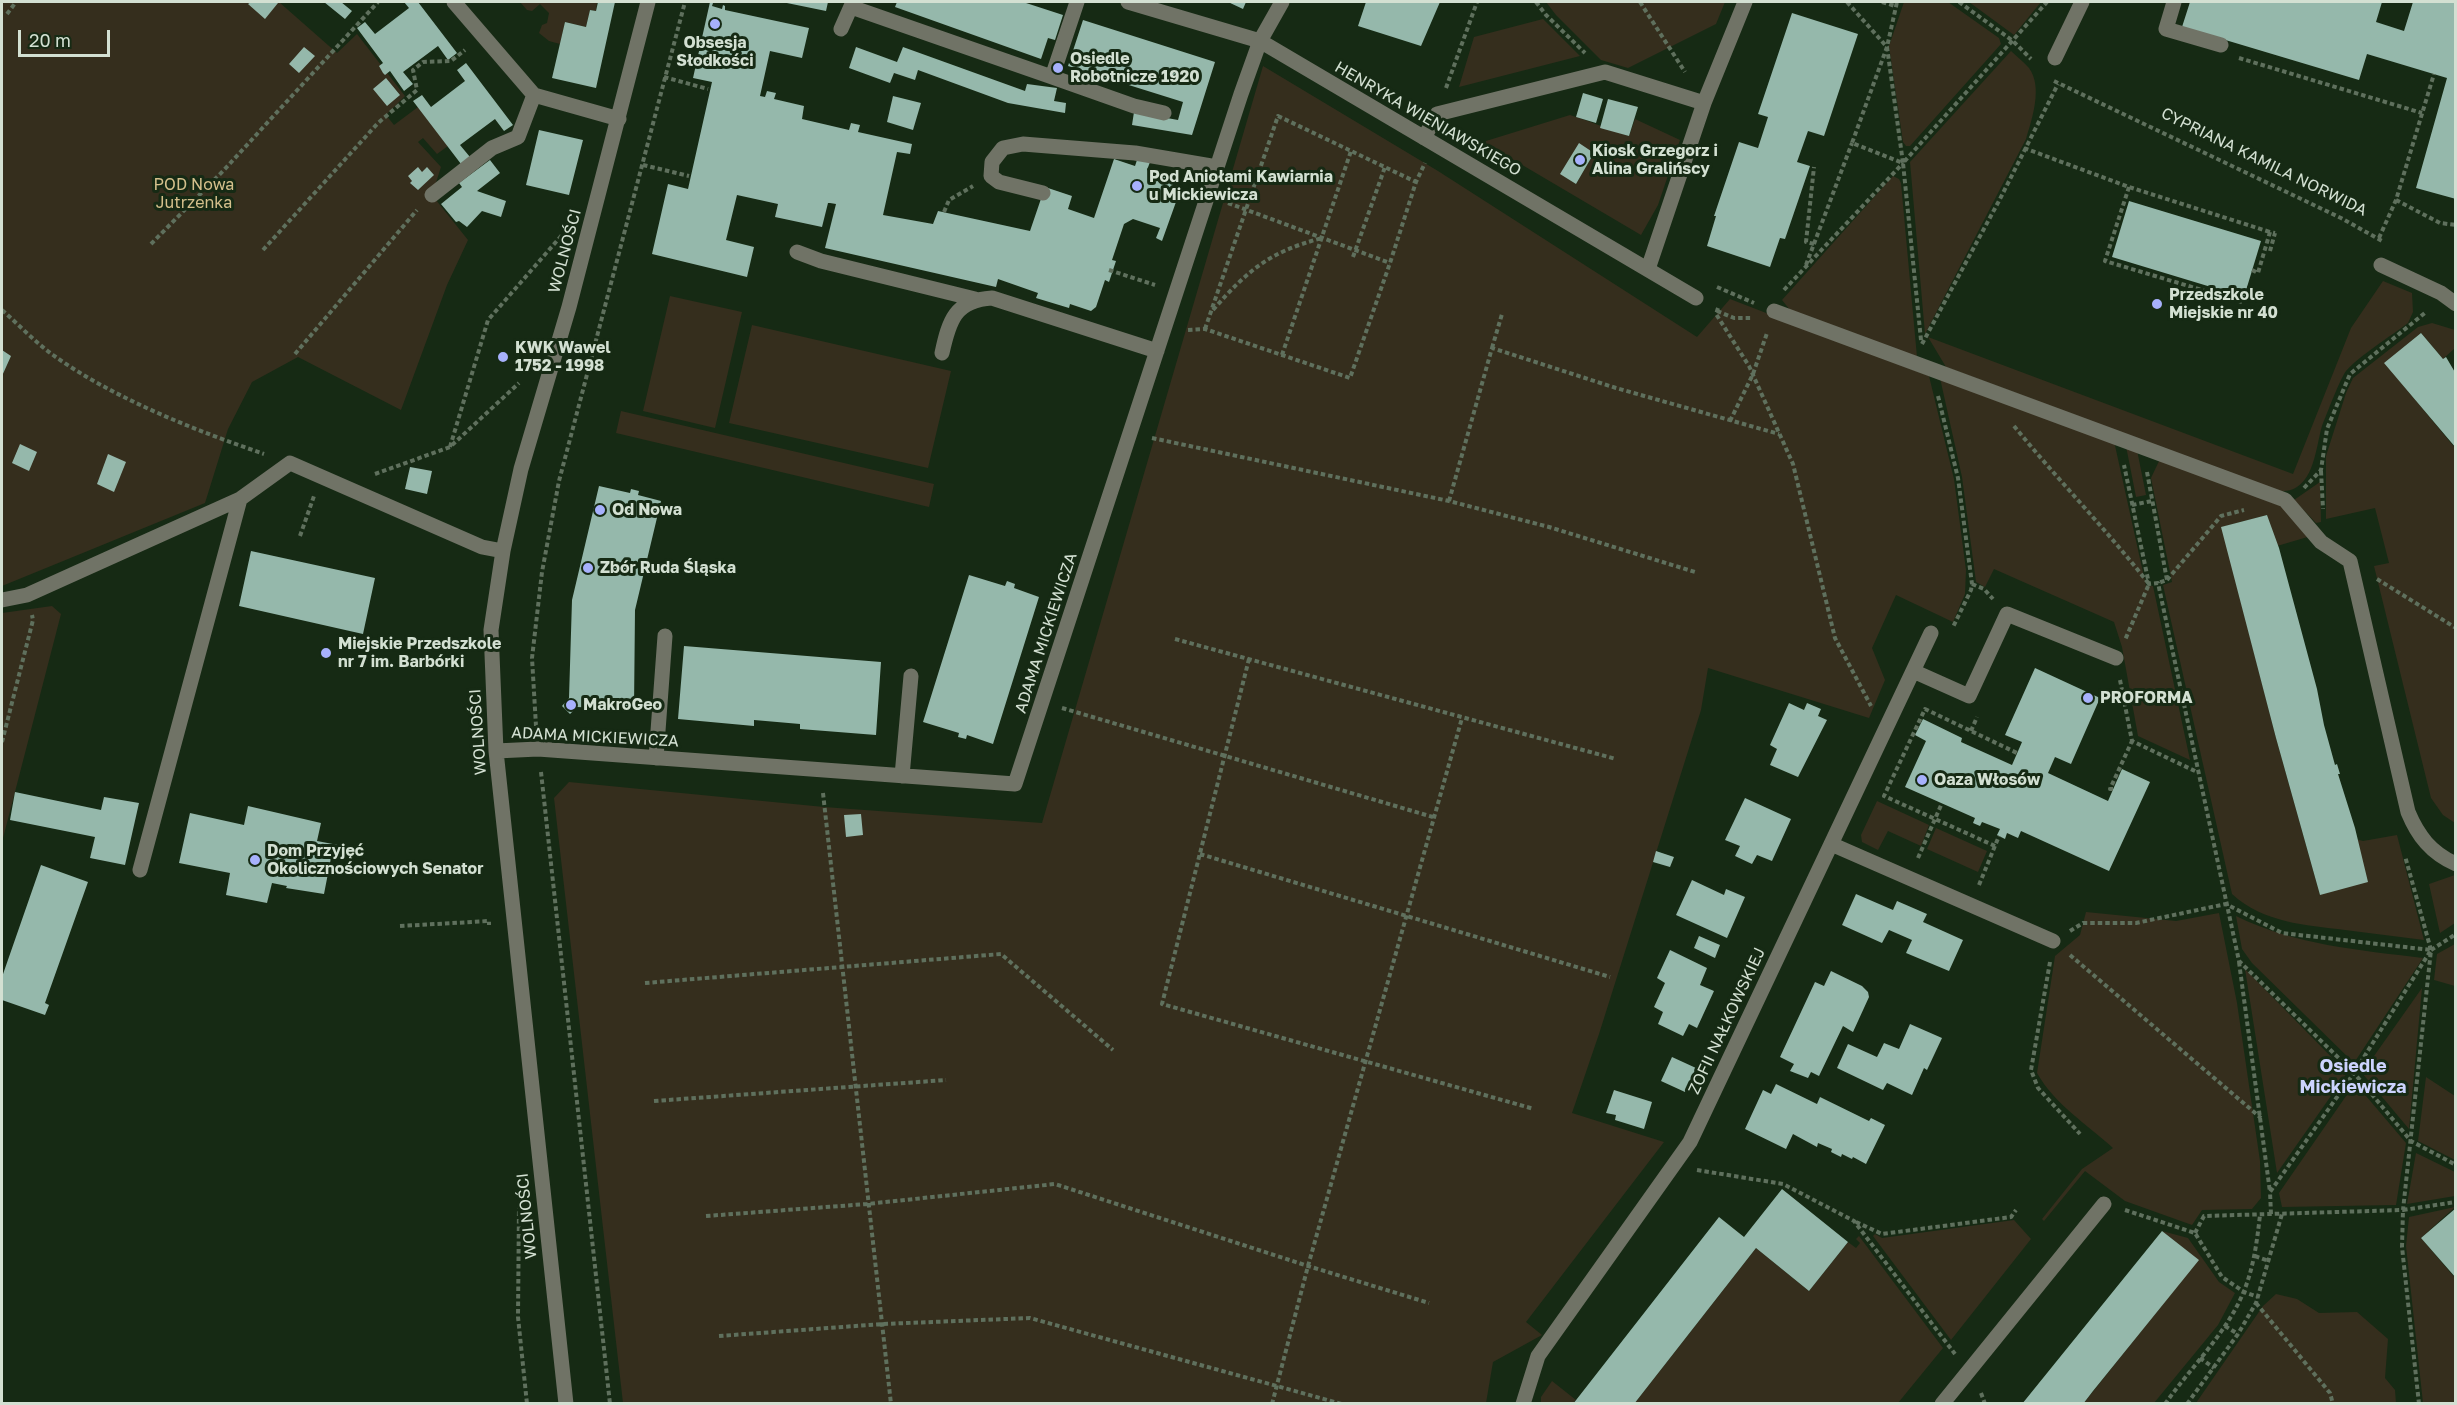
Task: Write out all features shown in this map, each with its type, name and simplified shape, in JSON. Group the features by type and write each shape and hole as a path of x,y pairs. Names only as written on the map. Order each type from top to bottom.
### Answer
{"street":[{"path":"454,2 534,95 619,120"},
{"name":"WOLNOŚCI","path":"566,1404 496,751 491,630 503,551 521,469 569,307 648,2"},
{"path":"1052,77 1077,2"},
{"name":"HENRYKA WIENIAWSKIEGO","path":"1128,2 1260,41 1696,298"},
{"name":"ADAMA MICKIEWICZA","path":"496,751 538,749 1015,784 1260,41 1282,2"},
{"path":"1648,269 1704,103 1745,2"},
{"path":"2055,58 2082,2"},
{"path":"2174,2 2166,29 2221,45"},
{"path":"842,29 852,4 1134,106 1164,113"},
{"path":"1429,141 1437,114 1605,72 1704,103"},
{"path":"432,195 492,148 518,137 534,95"},
{"path":"1043,193 999,182 992,176 992,162 1003,148 1023,144 1135,153 1217,167"},
{"path":"797,252 822,261 975,298 992,298 1157,351"},
{"path":"2381,265 2441,293 2456,304"},
{"path":"942,353 952,319 962,306 975,298"},
{"path":"1771,310 2285,500 2321,542 2350,561 2408,812 2416,831 2428,847 2456,864"},
{"path":"2,600 27,595 240,499 290,463 482,547 503,551"},
{"path":"140,870 240,499"},
{"path":"1913,671 1969,696 2007,614 2116,658"},
{"name":"ZOFII NAŁKOWSKIEJ","path":"1523,1404 1538,1356 1689,1142 1931,633"},
{"path":"656,758 665,636"},
{"path":"902,776 911,676"},
{"path":"1831,844 2053,941"},
{"path":"1942,1404 2104,1204"}],"path":[{"path":"7,14 16,2"},
{"path":"151,244 224,170 378,2"},
{"path":"610,1404 538,749 532,658 542,572 559,480 685,2"},
{"path":"1437,114 1477,2"},
{"path":"1536,2 1546,15 1605,72"},
{"path":"1640,2 1704,103"},
{"path":"1847,2 1887,47 1903,163 1922,344 1931,369 1958,478 1972,584 1952,629"},
{"path":"1804,269 1887,47 1896,4 1882,2"},
{"path":"1959,2 2013,41 2035,63"},
{"path":"1730,421 1753,374 1771,310 1804,269 2048,2"},
{"path":"2221,45 2226,54 2422,113"},
{"path":"263,250 378,123 417,90 413,70 423,62 451,61 468,48"},
{"path":"2379,238 2396,200 2434,74"},
{"path":"664,77 708,88"},
{"name":"CYPRIANA KAMILA NORWIDA","path":"2050,77 2058,84 2331,213 2379,238 2388,246"},
{"path":"1922,344 2000,199 2058,84"},
{"path":"1205,329 1278,116 1416,182"},
{"path":"1164,330 1205,329 1350,378 1429,141"},
{"path":"1852,143 1903,163"},
{"path":"2024,148 2129,188 2272,232"},
{"path":"1282,355 1351,151"},
{"path":"643,165 689,176"},
{"path":"1353,257 1385,167"},
{"path":"1814,167 1806,242 1814,244"},
{"path":"944,212 949,200 992,176"},
{"path":"2129,188 2105,261 2242,302"},
{"path":"295,354 432,195"},
{"path":"1208,195 1390,263"},
{"path":"2396,200 2440,224 2456,225"},
{"path":"2270,251 2272,232"},
{"path":"2252,270 2258,273 2272,232"},
{"path":"450,447 488,320 563,234"},
{"path":"1210,314 1253,268 1294,245 1322,238"},
{"path":"1108,270 1156,285"},
{"path":"1712,284 1771,310"},
{"path":"1722,290 1716,314 1753,374 1793,464 1835,638 1884,731"},
{"path":"2149,584 2167,580 2221,516 2285,500 2304,488 2320,470 2327,429 2350,374 2428,311 2441,293"},
{"path":"1696,298 1734,318 1750,319 1771,310"},
{"path":"2,310 53,355 110,390 225,441 290,463"},
{"path":"1449,501 1502,314"},
{"path":"1492,348 1779,434"},
{"path":"344,486 450,447 519,383"},
{"path":"2013,424 2065,488 2116,542 2149,584"},
{"path":"1130,435 1155,438 1449,501 1549,527 1695,572"},
{"path":"2113,789 2110,789 2132,741 2116,658 2149,584 2119,437"},
{"path":"2142,447 2167,580"},
{"path":"300,536 315,492"},
{"path":"2132,505 2152,501"},
{"path":"2350,561 2456,628"},
{"path":"2158,583 2239,961 2271,1214"},
{"path":"1972,584 1984,589"},
{"path":"2,742 33,620 27,595"},
{"path":"1175,639 1616,759"},
{"path":"1249,659 1162,1004 1534,1109"},
{"path":"1042,703 1433,817"},
{"path":"1995,846 1884,796 1925,709 2018,753"},
{"path":"1272,1404 1308,1266 1462,718"},
{"path":"2132,741 2198,772"},
{"path":"821,770 867,1204 891,1404"},
{"path":"1909,878 1942,803"},
{"path":"1971,905 1999,836"},
{"path":"1200,854 1610,977"},
{"path":"2080,1134 2038,1088 2031,1070 2053,941 2083,923 2136,923 2226,904 2282,933 2430,950"},
{"path":"400,926 489,921 490,933"},
{"path":"2270,1192 2354,1073 2430,950 2456,934"},
{"path":"2053,941 2260,1118"},
{"path":"2418,1404 2402,1247 2403,1210 2430,950"},
{"path":"645,983 1001,954 1113,1050"},
{"path":"2239,961 2354,1073 2410,1141 2456,1165"},
{"path":"654,1101 946,1080"},
{"path":"1672,1167 1783,1184 1882,1234 2012,1217 2016,1210"},
{"path":"706,1216 867,1204 1055,1184 1428,1303"},
{"path":"518,1194 518,1317 527,1404"},
{"path":"2195,1233 2204,1216 2403,1210 2456,1202"},
{"path":"2104,1204 2195,1233 2222,1277 2244,1292 2258,1298"},
{"path":"2187,1404 2238,1334 2256,1303 2282,1214"},
{"path":"2165,1404 2225,1326 2244,1292 2255,1256 2260,1215"},
{"path":"1854,1221 1968,1371"},
{"path":"2255,1256 2269,1261"},
{"path":"2256,1303 2330,1393 2333,1404"},
{"path":"719,1336 883,1324 1030,1318 1342,1404"},
{"path":"2225,1326 2238,1334"},
{"path":"2200,1358 2214,1368"}],"green space":[{"name":"POD Nowa Jutrzenka","path":"2,2 279,2 337,53 357,34 405,96 386,115 394,125 418,107 448,146 437,154 423,138 418,142 441,167 432,195 468,240 447,285 401,410 298,357 252,382 228,429 205,503 2,586"},
{"path":"520,2 597,3 596,11 590,10 586,27 565,22 560,44 549,41 539,33 542,25 547,23 549,13 540,4 532,11 527,10"},
{"path":"1546,2 1725,2 1716,24 1628,68 1601,60"},
{"path":"1904,2 1948,2 1999,38 2001,44 1910,146 1906,146 1903,142 1889,46"},
{"path":"1969,2 2041,2 2014,35"},
{"path":"1543,19 1580,56 1459,87 1474,37"},
{"path":"2011,51 2029,68 2035,84 2035,103 2026,139 1925,334 1910,162"},
{"path":"1263,66 1438,171 1697,337 1730,299 1929,376 1954,479 1966,570 1965,594 1953,622 1896,595 1872,648 1885,680 1869,718 1708,668 1701,710 1572,1113 1664,1142 1526,1322 1542,1335 1493,1362 1486,1403 623,1403 554,798 569,782 824,807 1042,823"},
{"path":"1570,115 1629,136 1635,119 1680,140 1658,205 1641,235 1485,143","holes":["1594,153 1576,184 1561,174 1565,166"]},
{"path":"1893,176 1901,183 1917,357 1790,310 1782,300"},
{"path":"2383,281 2412,293 2413,312 2408,323 2346,371 2322,426 2311,469 2299,486 2289,490 2277,491 1946,367 1928,337 2293,474 2351,328"},
{"path":"670,296 742,312 715,428 643,411"},
{"path":"2432,323 2455,330 2455,348 2443,359 2421,333 2385,363 2455,448 2455,823 2443,815 2431,798 2374,566 2389,563 2375,508 2326,519 2326,456 2353,378 2418,327"},
{"path":"752,325 951,371 928,468 729,423"},
{"path":"1940,378 2114,441 2146,586 2153,586 2190,760 2138,736 2122,647 2114,622 1994,569 1985,587 1976,582 1962,477"},
{"path":"621,411 934,484 929,507 616,433"},
{"path":"2126,446 2137,450 2146,495 2136,497"},
{"path":"2160,459 2281,506 2311,536 2277,546 2267,515 2222,527 2276,738 2320,895 2356,839 2363,841 2397,835 2424,940 2286,921 2271,917 2244,904 2232,894 2163,585 2172,582 2151,478"},
{"path":"2320,482 2321,522 2316,523 2294,500"},
{"path":"52,606 61,614 2,842 2,613"},
{"path":"1877,801 1929,825 1921,846 1888,831 1878,850 1862,842 1861,835"},
{"path":"1936,828 1987,851 1978,872 1927,849"},
{"path":"2455,875 2455,923 2440,933 2429,884"},
{"path":"2086,912 2176,921 2219,913 2237,1003 2260,1161 2261,1198 2252,1209 2202,1210 2192,1225 2125,1201 2085,1171 2044,1221 2042,1219 2082,1169 2113,1148 2062,1104 2037,1073 2055,956 2080,935"},
{"path":"2236,916 2258,926 2304,940 2351,949 2423,958 2354,1063 2252,963 2242,949"},
{"path":"2455,944 2455,986 2434,980 2437,954"},
{"path":"2245,969 2347,1073 2277,1173"},
{"path":"2422,988 2409,1129 2362,1073"},
{"path":"2426,1077 2455,1096 2455,1160 2418,1141"},
{"path":"2355,1083 2406,1143 2396,1205 2282,1207 2279,1193"},
{"path":"2416,1153 2455,1172 2455,1196 2407,1204"},
{"path":"2455,1207 2421,1238 2455,1278 2455,1403 2423,1403 2406,1246 2409,1217"},
{"path":"2014,1220 2031,1239 1951,1340 1873,1236 1875,1234 1882,1238"},
{"path":"2162,1231 2188,1238 2219,1282 2235,1293 2218,1325 2154,1403 2083,1404 2198,1260"},
{"path":"1859,1236 1943,1348 1898,1403 1634,1404 1756,1248 1809,1291 1848,1242 1856,1248 1860,1243 1856,1239"},
{"path":"2276,1294 2297,1299 2319,1313 2357,1312 2388,1339 2385,1378 2395,1390 2396,1403 2196,1403 2263,1306"},
{"path":"1552,1381 1576,1400 1573,1403 1541,1403 1541,1397"}],"building":[{"path":"251,2 278,3 265,19 248,4"},
{"path":"324,2 341,2 352,11 345,19"},
{"path":"404,2 418,2 457,53 448,60 438,46 403,72 413,84 404,91 390,71 385,75 383,73 379,66 383,63 357,28 365,22 375,34 409,8"},
{"path":"598,2 615,2 596,88 552,78 565,22 586,27 590,10 596,11"},
{"path":"710,2 713,3 712,6 722,9 723,5 725,6 725,10 809,28 802,58 770,51 760,96 765,97 767,91 776,93 774,99 804,106 802,119 849,130 851,123 860,125 858,132 912,144 910,154 897,152 883,215 933,224 938,211 1030,231 1045,187 1072,196 1068,209 1094,218 1114,159 1135,166 1138,157 1150,162 1147,170 1174,179 1181,188 1162,241 1156,238 1160,228 1133,219 1124,224 1112,260 1116,261 1109,282 1105,280 1096,307 1091,311 1070,304 1069,308 1036,298 1038,293 998,279 996,287 825,248 836,204 830,203 828,203 822,227 775,217 778,204 737,195 726,240 754,247 747,277 652,254 668,184 688,189 712,82 693,78"},
{"path":"782,2 828,2 826,11"},
{"path":"897,2 1023,2 1063,15 1055,40 1048,38 1041,59 895,7"},
{"path":"1228,2 1246,2 1243,9"},
{"path":"1366,2 1440,2 1421,46 1358,26"},
{"path":"2190,2 2382,2 2376,22 2404,31 2413,2 2456,2 2456,199 2416,188 2447,78 2367,54 2359,80 2182,27"},
{"path":"1792,13 1858,34 1824,136 1808,131 1797,162 1810,166 1785,239 1780,238 1770,267 1707,246 1716,216 1714,216 1739,142 1758,148 1768,117 1758,114"},
{"path":"1083,20 1215,62 1192,135 1132,125 1134,112 1178,120 1183,102 1068,66"},
{"path":"304,47 315,56 299,73 289,64"},
{"path":"856,47 897,62 903,47 1025,91 1027,84 1057,88 1054,101 1066,103 1065,113 1008,103 918,70 915,80 894,73 890,83 849,68"},
{"path":"466,63 513,125 504,131 495,119 460,145 470,157 461,164 413,101 422,95 431,107 465,81 457,70"},
{"path":"386,78 400,95 387,106 373,89"},
{"path":"1583,93 1603,99 1596,123 1576,117"},
{"path":"893,96 921,103 913,130 887,122"},
{"path":"1608,99 1638,107 1629,136 1600,128"},
{"path":"539,130 583,140 569,195 526,185"},
{"name":"Kiosk Grzegorz i Alina Gralińscy","path":"1579,143 1594,153 1576,184 1560,174"},
{"path":"490,160 500,173 477,191 506,201 501,217 482,211 467,227 459,221 456,222 441,204 462,187 459,183"},
{"path":"418,167 422,172 427,167 434,175 418,190 410,183 412,181 408,176"},
{"path":"2129,201 2261,241 2244,297 2112,257"},
{"path":"2421,333 2443,359 2446,357 2456,374 2456,448 2384,363"},
{"path":"2,350 11,356 2,376"},
{"path":"20,444 37,452 29,471 12,463"},
{"path":"108,454 126,462 114,492 97,484"},
{"path":"410,467 432,471 427,494 405,489"},
{"path":"599,486 630,493 631,489 639,491 638,495 661,501 635,610 634,708 610,708 610,712 601,712 601,708 577,707 570,714 562,706 569,698 572,600"},
{"path":"2267,515 2279,548 2317,689 2324,725 2335,765 2337,764 2340,774 2338,774 2355,828 2368,882 2320,895 2221,527"},
{"path":"251,551 375,578 363,634 239,606"},
{"path":"969,575 1005,586 1007,581 1015,584 1014,588 1039,597 993,744 967,735 966,739 958,737 959,733 923,722"},
{"path":"684,646 881,662 876,735 800,729 800,724 754,720 754,726 678,719"},
{"path":"2035,668 2100,698 2071,764 2055,757 2048,773 2108,801 2122,769 2150,782 2109,871 2021,831 2018,838 2007,833 2005,839 1997,835 2000,829 1982,822 1980,826 1973,823 1975,818 1905,787 1926,741 1915,735 1923,719 1962,738 1961,742 2012,765 2022,742 2005,735"},
{"path":"1789,703 1804,710 1807,703 1821,709 1818,716 1827,720 1798,777 1770,765 1777,749 1770,745"},
{"path":"15,792 101,810 104,797 139,803 125,865 90,858 95,837 10,820"},
{"path":"1745,798 1791,819 1772,861 1757,855 1752,864 1735,856 1740,846 1725,840"},
{"name":"Dom Przyjęć Okolicznościowych Senator","path":"248,806 321,823 317,841 338,845 335,857 331,858 324,894 286,888 287,886 272,883 267,903 226,895 230,873 179,863 190,813 244,825"},
{"path":"861,814 863,835 846,837 844,815"},
{"path":"1656,851 1674,857 1670,867 1653,862"},
{"path":"41,865 88,882 45,1003 49,1005 45,1015 2,1000 2,977"},
{"path":"1692,880 1724,895 1726,889 1745,897 1727,938 1676,915"},
{"path":"1856,894 1893,910 1897,901 1927,914 1923,922 1963,940 1949,971 1906,953 1912,940 1889,930 1882,943 1842,925"},
{"path":"1699,936 1720,945 1715,958 1694,948"},
{"path":"1670,950 1707,968 1700,985 1714,991 1697,1028 1689,1024 1683,1036 1658,1024 1663,1012 1654,1007 1665,983 1657,978"},
{"path":"1831,971 1862,986 1868,992 1869,997 1853,1032 1843,1026 1819,1076 1811,1072 1808,1078 1790,1071 1794,1064 1780,1057 1815,982 1824,986"},
{"path":"1910,1024 1942,1038 1927,1070 1924,1068 1912,1095 1887,1083 1883,1090 1837,1068 1848,1044 1877,1057 1884,1043 1899,1049"},
{"path":"1672,1057 1696,1068 1685,1092 1661,1081"},
{"path":"1776,1084 1817,1104 1820,1097 1869,1121 1871,1118 1885,1125 1866,1164 1853,1157 1852,1159 1842,1154 1841,1157 1831,1152 1832,1149 1818,1143 1817,1147 1793,1134 1786,1149 1745,1129 1763,1090 1771,1094"},
{"path":"1614,1090 1652,1102 1644,1129 1615,1120 1616,1115 1606,1113"},
{"path":"1782,1189 1848,1242 1809,1291 1756,1248 1634,1404 1573,1404 1719,1217 1744,1237"},
{"path":"2456,1208 2456,1278 2421,1238"},
{"path":"2162,1231 2199,1260 2083,1404 2022,1404"}],"place":[{"name":"Obsesja Słodkości","path":"715,24"},
{"name":"Osiedle Robotnicze 1920","path":"1058,68"},
{"name":"Kiosk Grzegorz i Alina Gralińscy","path":"1580,160"},
{"name":"Pod Aniołami Kawiarnia u Mickiewicza","path":"1137,186"},
{"name":"Przedszkole Miejskie nr 40","path":"2157,304"},
{"name":"KWK Wawel 1752 - 1998","path":"503,357"},
{"name":"Od Nowa","path":"600,510"},
{"name":"Zbór Ruda Śląska","path":"588,568"},
{"name":"Miejskie Przedszkole nr 7 im. Barbórki","path":"326,653"},
{"name":"PROFORMA","path":"2088,698"},
{"name":"MakroGeo","path":"571,705"},
{"name":"Oaza Włosów","path":"1922,780"},
{"name":"Dom Przyjęć Okolicznościowych Senator","path":"255,860"}],"district":[{"name":"Osiedle Mickiewicza","path":"2353,1076"}]}
